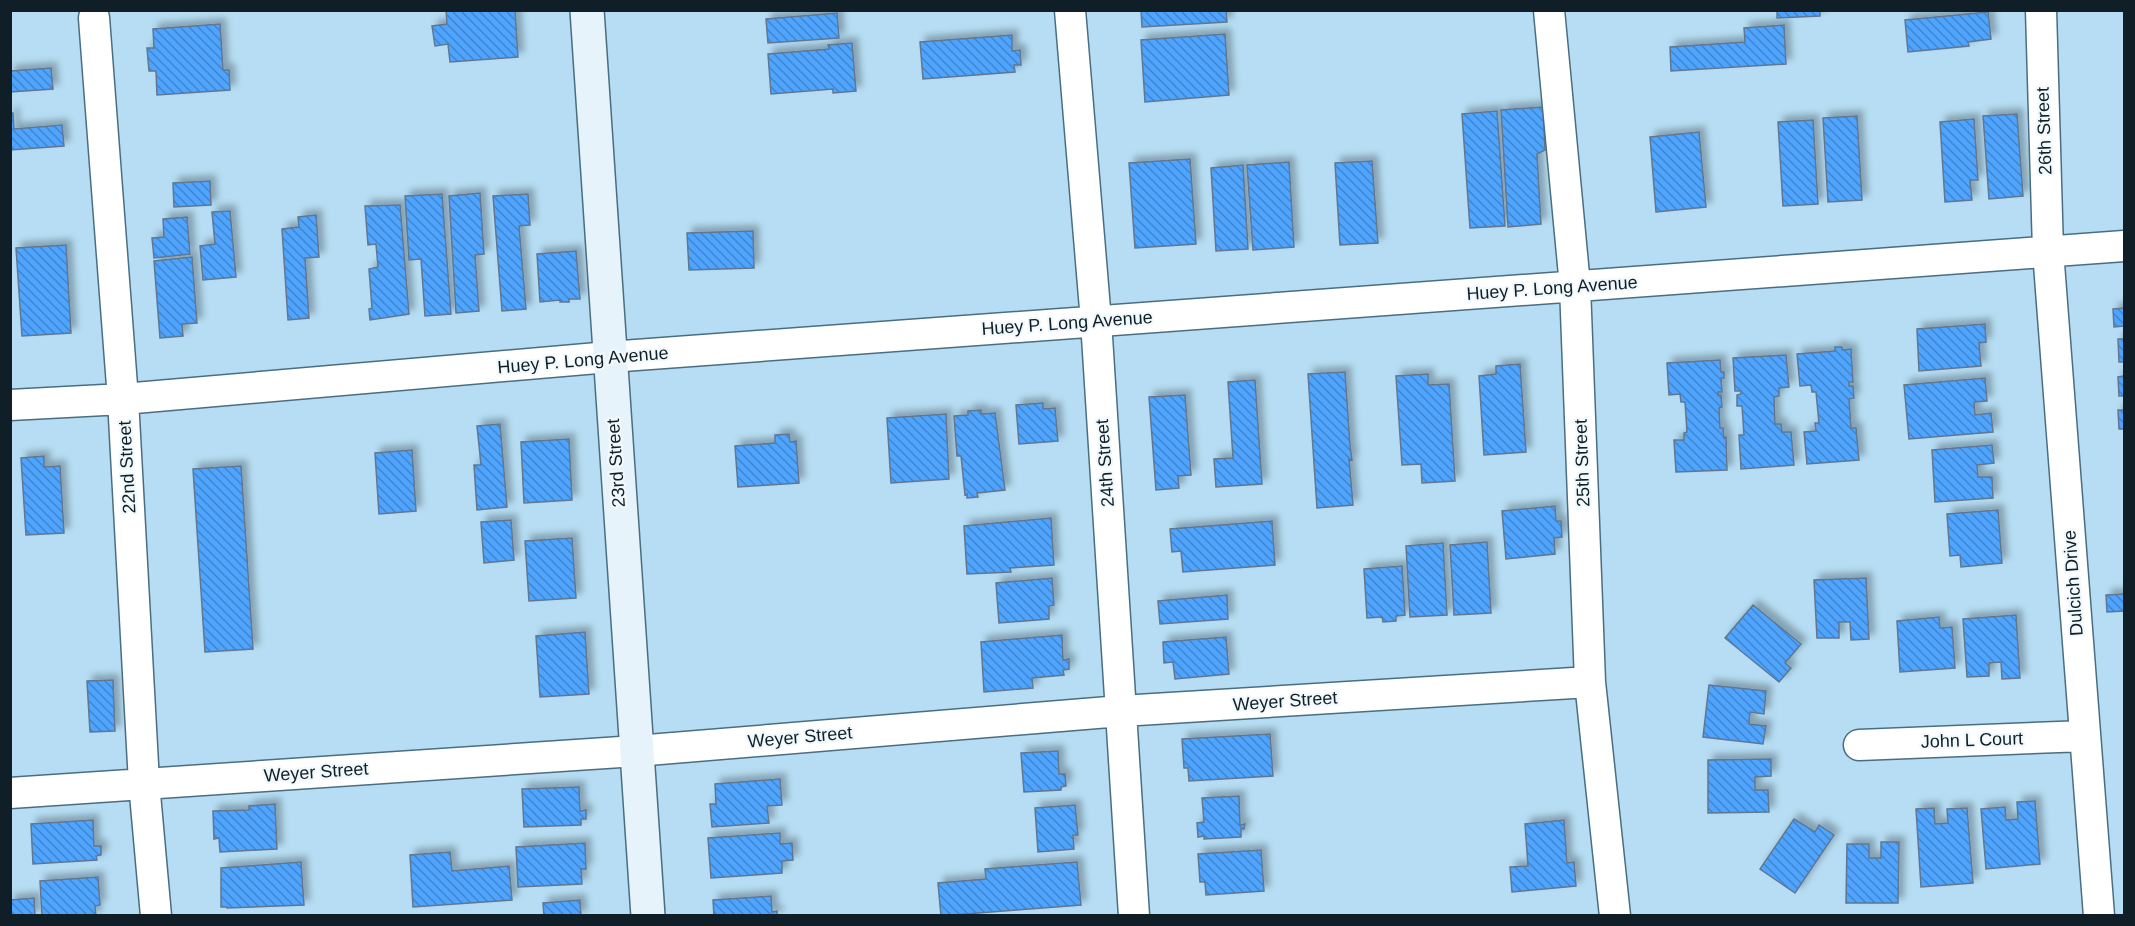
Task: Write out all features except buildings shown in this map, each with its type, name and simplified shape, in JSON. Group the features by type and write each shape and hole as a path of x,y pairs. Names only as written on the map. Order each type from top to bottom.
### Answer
{"street":[{"name":"23rd Street","path":"587,10 648,915"},
{"name":"24th Street","path":"1070,10 1096,321 1134,915"},
{"name":"25th Street","path":"1549,10 1575,286 1590,682 1615,915"},
{"name":"26th Street","path":"2041,10 2048,251"},
{"name":"22nd Street","path":"93,18 123,399 144,783 156,915"},
{"name":"Huey P. Long Avenue","path":"10,405 123,399 609,357 2124,246"},
{"name":"Dulcich Drive","path":"2048,251 2099,915"},
{"name":"Weyer Street","path":"10,793 636,751 1121,711 1590,682"},
{"name":"John L Court","path":"1859,745 2085,736"}]}
